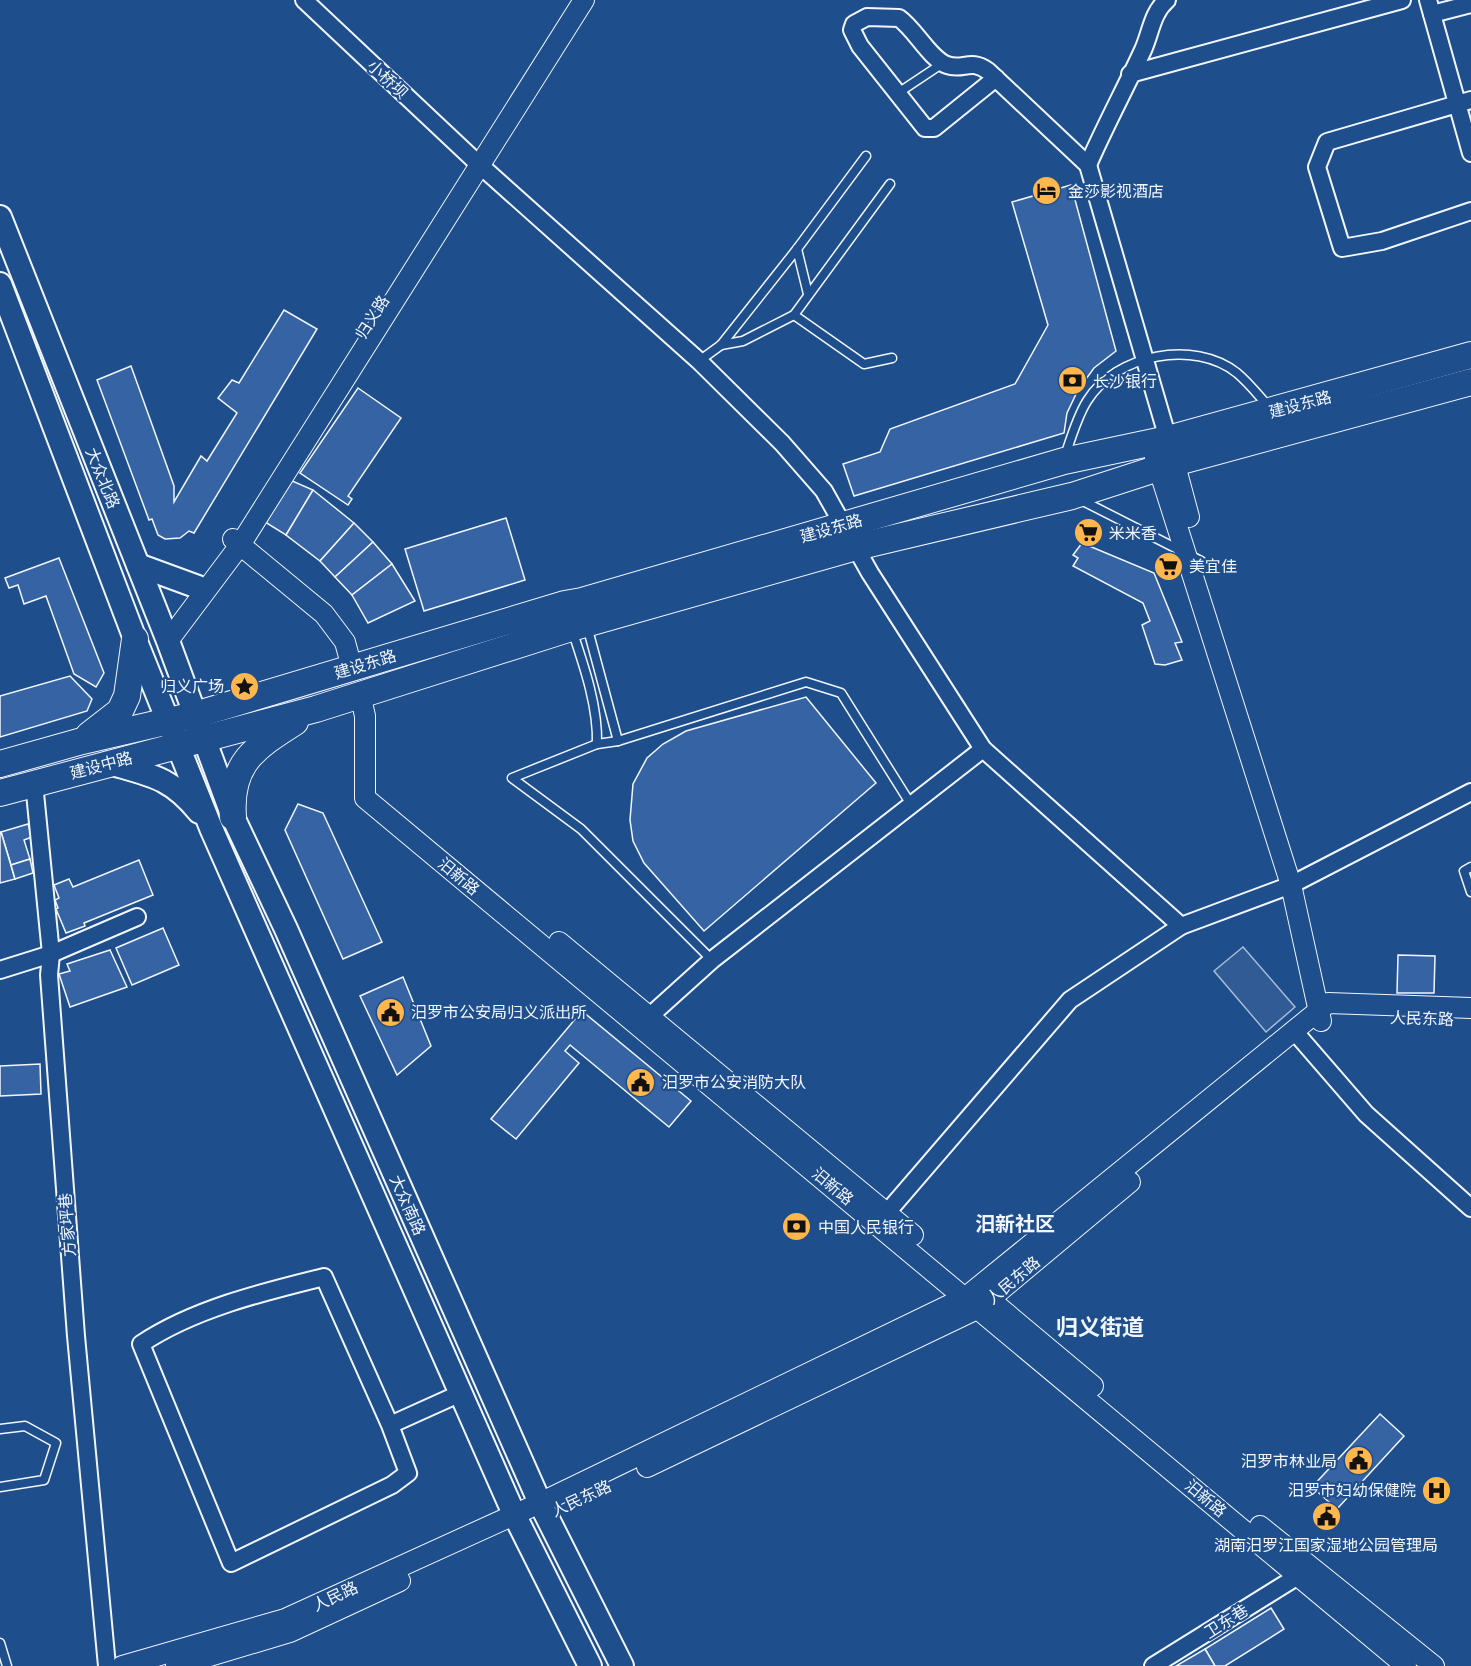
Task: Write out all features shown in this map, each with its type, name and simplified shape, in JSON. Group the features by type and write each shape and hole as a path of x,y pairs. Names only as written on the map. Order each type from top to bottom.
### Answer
{"main road":[{"name":"大众北路","path":"0,217 138,565 203,740"},
{"name":"大众北路","path":"0,284 177,746"},
{"name":"建设东路","path":"195,715 352,668 1072,496 1163,453 1274,411 1471,355"},
{"name":"建设东路","path":"203,740 316,709 576,615 845,524 1064,460 1163,453 1471,382"},
{"path":"138,565 198,587"},
{"path":"82,741 120,711 127,696 135,639"},
{"path":"108,763 161,778 179,789 222,823 231,793 249,755 316,709"},
{"name":"建设中路","path":"0,764 82,741 195,715"},
{"name":"建设中路","path":"0,793 203,740"},
{"name":"大众南路","path":"203,740 222,823 461,1394 517,1521 590,1666"},
{"name":"大众南路","path":"177,746 286,929 543,1509 622,1666"}],"street":[{"name":"小桥坝","path":"304,0 476,161 699,361 782,443 824,491 845,524 856,548 983,749 1180,926"},
{"path":"165,636 236,542 575,0"},
{"path":"476,161 584,0"},
{"path":"1088,165 1143,49 1158,8 1167,0"},
{"path":"1130,75 1402,0"},
{"path":"1471,4 1430,7 1464,102 1471,153"},
{"path":"996,78 934,128 925,128 854,37 852,30 860,20 867,17 899,18 943,63 952,66 979,65 996,78 1088,165 1143,358 1163,453 1294,884 1326,1013"},
{"path":"1464,102 1327,142 1317,167 1341,248 1382,241 1471,211"},
{"path":"165,636 198,587 236,542"},
{"path":"236,542 324,614 345,642 352,668"},
{"name":"汨新路","path":"360,694 364,716 366,798 646,1021 978,1298 1406,1666"},
{"path":"646,1021 712,960 912,807 983,749"},
{"name":"方家坪巷","path":"34,783 51,954 49,975 76,1336 107,1666"},
{"path":"882,1218 1070,1000 1180,926 1294,884 1471,792"},
{"path":"0,970 51,954 137,917"},
{"name":"人民东路","path":"517,1521 978,1298 1326,1013 1471,1008"},
{"name":"人民东路","path":"1326,1013 1471,1020"},
{"path":"1299,1035 1366,1114 1471,1208"},
{"path":"324,1278 390,1425 408,1473 392,1485 231,1563 141,1344 159,1332 257,1293 324,1278"},
{"path":"978,1298 1434,1666"},
{"path":"390,1425 461,1394"},
{"name":"人民路","path":"122,1666 285,1619 517,1521"},
{"name":"人民路","path":"176,1666 290,1632 517,1521"},
{"name":"卫东巷","path":"1153,1666 1298,1575"}],"lane":[{"path":"898,93 943,63"},
{"path":"699,361 721,345 797,249 866,156"},
{"path":"721,345 743,341 794,315 891,184"},
{"path":"797,249 808,294"},
{"path":"794,315 864,364 892,358"},
{"path":"1064,460 1088,400 1108,378 1143,358 1179,355 1207,358 1237,373 1274,411"},
{"path":"1072,496 1194,557"},
{"path":"576,615 618,741"},
{"path":"576,615 582,658 597,725 597,744"},
{"path":"712,960 581,829 512,778 597,744 618,741 806,682 841,693 912,807"},
{"path":"1471,867 1464,871 1471,892"},
{"path":"0,1429 25,1426 56,1443 44,1480 0,1486"},
{"path":"0,1643 7,1666"}],"shaded area":[{"path":"1243,947 1295,1007 1266,1032 1214,971"}],"building":[{"path":"1071,185 1116,351 1094,368 1078,390 1067,413 1064,433 854,496 843,464 880,452 890,429 1015,384 1048,325 1012,202"},
{"path":"284,310 317,329 194,533 189,531 180,538 165,539 158,535 152,519 149,520 97,380 131,366 174,486 174,502 201,456 207,461 237,413 218,398 232,380 239,383"},
{"path":"358,388 401,418 348,496 352,499 348,505 300,473"},
{"path":"290,480 313,490 286,535 265,522"},
{"path":"313,490 354,523 320,561 286,535"},
{"path":"506,518 525,580 424,611 405,549"},
{"path":"354,523 373,542 335,577 320,561"},
{"path":"373,542 392,564 352,595 335,577"},
{"path":"1082,543 1154,573 1182,642 1175,643 1182,660 1165,665 1155,664 1142,625 1150,621 1143,603 1073,566 1078,558 1073,555"},
{"path":"59,558 104,673 96,687 74,674 46,596 24,604 18,585 9,588 5,578"},
{"path":"392,564 415,601 368,623 352,595"},
{"path":"70,676 92,699 87,711 0,737 0,696"},
{"path":"806,697 876,783 704,931 644,863 633,841 630,820 633,784 647,758 663,744 686,731"},
{"path":"298,804 323,813 382,942 343,959 285,830"},
{"path":"28,824 32,837 24,840 30,859 11,865 1,832"},
{"path":"0,833 15,879 0,883"},
{"path":"30,859 33,873 15,879 11,865"},
{"path":"139,860 153,895 84,923 85,926 66,933 56,909 58,908 55,900 59,898 54,885 69,879 73,887"},
{"path":"163,928 179,965 132,985 116,948"},
{"path":"110,950 127,987 70,1007 59,974 70,971 67,964"},
{"path":"1398,955 1435,956 1434,993 1397,993"},
{"path":"403,977 431,1046 397,1075 360,996"},
{"name":"汨罗市公安消防大队","path":"582,1011 691,1101 669,1127 570,1045 565,1051 579,1063 516,1139 491,1119"},
{"path":"40,1064 41,1094 0,1096 0,1066"},
{"name":"汨罗市林业局","path":"1380,1414 1404,1436 1337,1509 1312,1487"},
{"path":"1271,1608 1284,1629 1225,1666 1215,1666 1205,1649"},
{"path":"1205,1649 1215,1666 1176,1666"}],"place":[{"name":"金莎影视酒店","path":"1047,191"},
{"name":"长沙银行","path":"1072,381"},
{"name":"米米香","path":"1088,533"},
{"name":"美宜佳","path":"1168,566"},
{"name":"归义广场","path":"245,686"},
{"name":"汨罗市公安局归义派出所","path":"390,1012"},
{"name":"汨罗市公安消防大队","path":"641,1082"},
{"name":"中国人民银行","path":"797,1227"},
{"name":"汨罗市林业局","path":"1358,1461"},
{"name":"汨罗市妇幼保健院","path":"1437,1490"},
{"name":"湖南汨罗江国家湿地公园管理局","path":"1326,1517"}],"district":[{"name":"汨新社区","path":"1015,1224"},
{"name":"归义街道","path":"1100,1327"}]}
